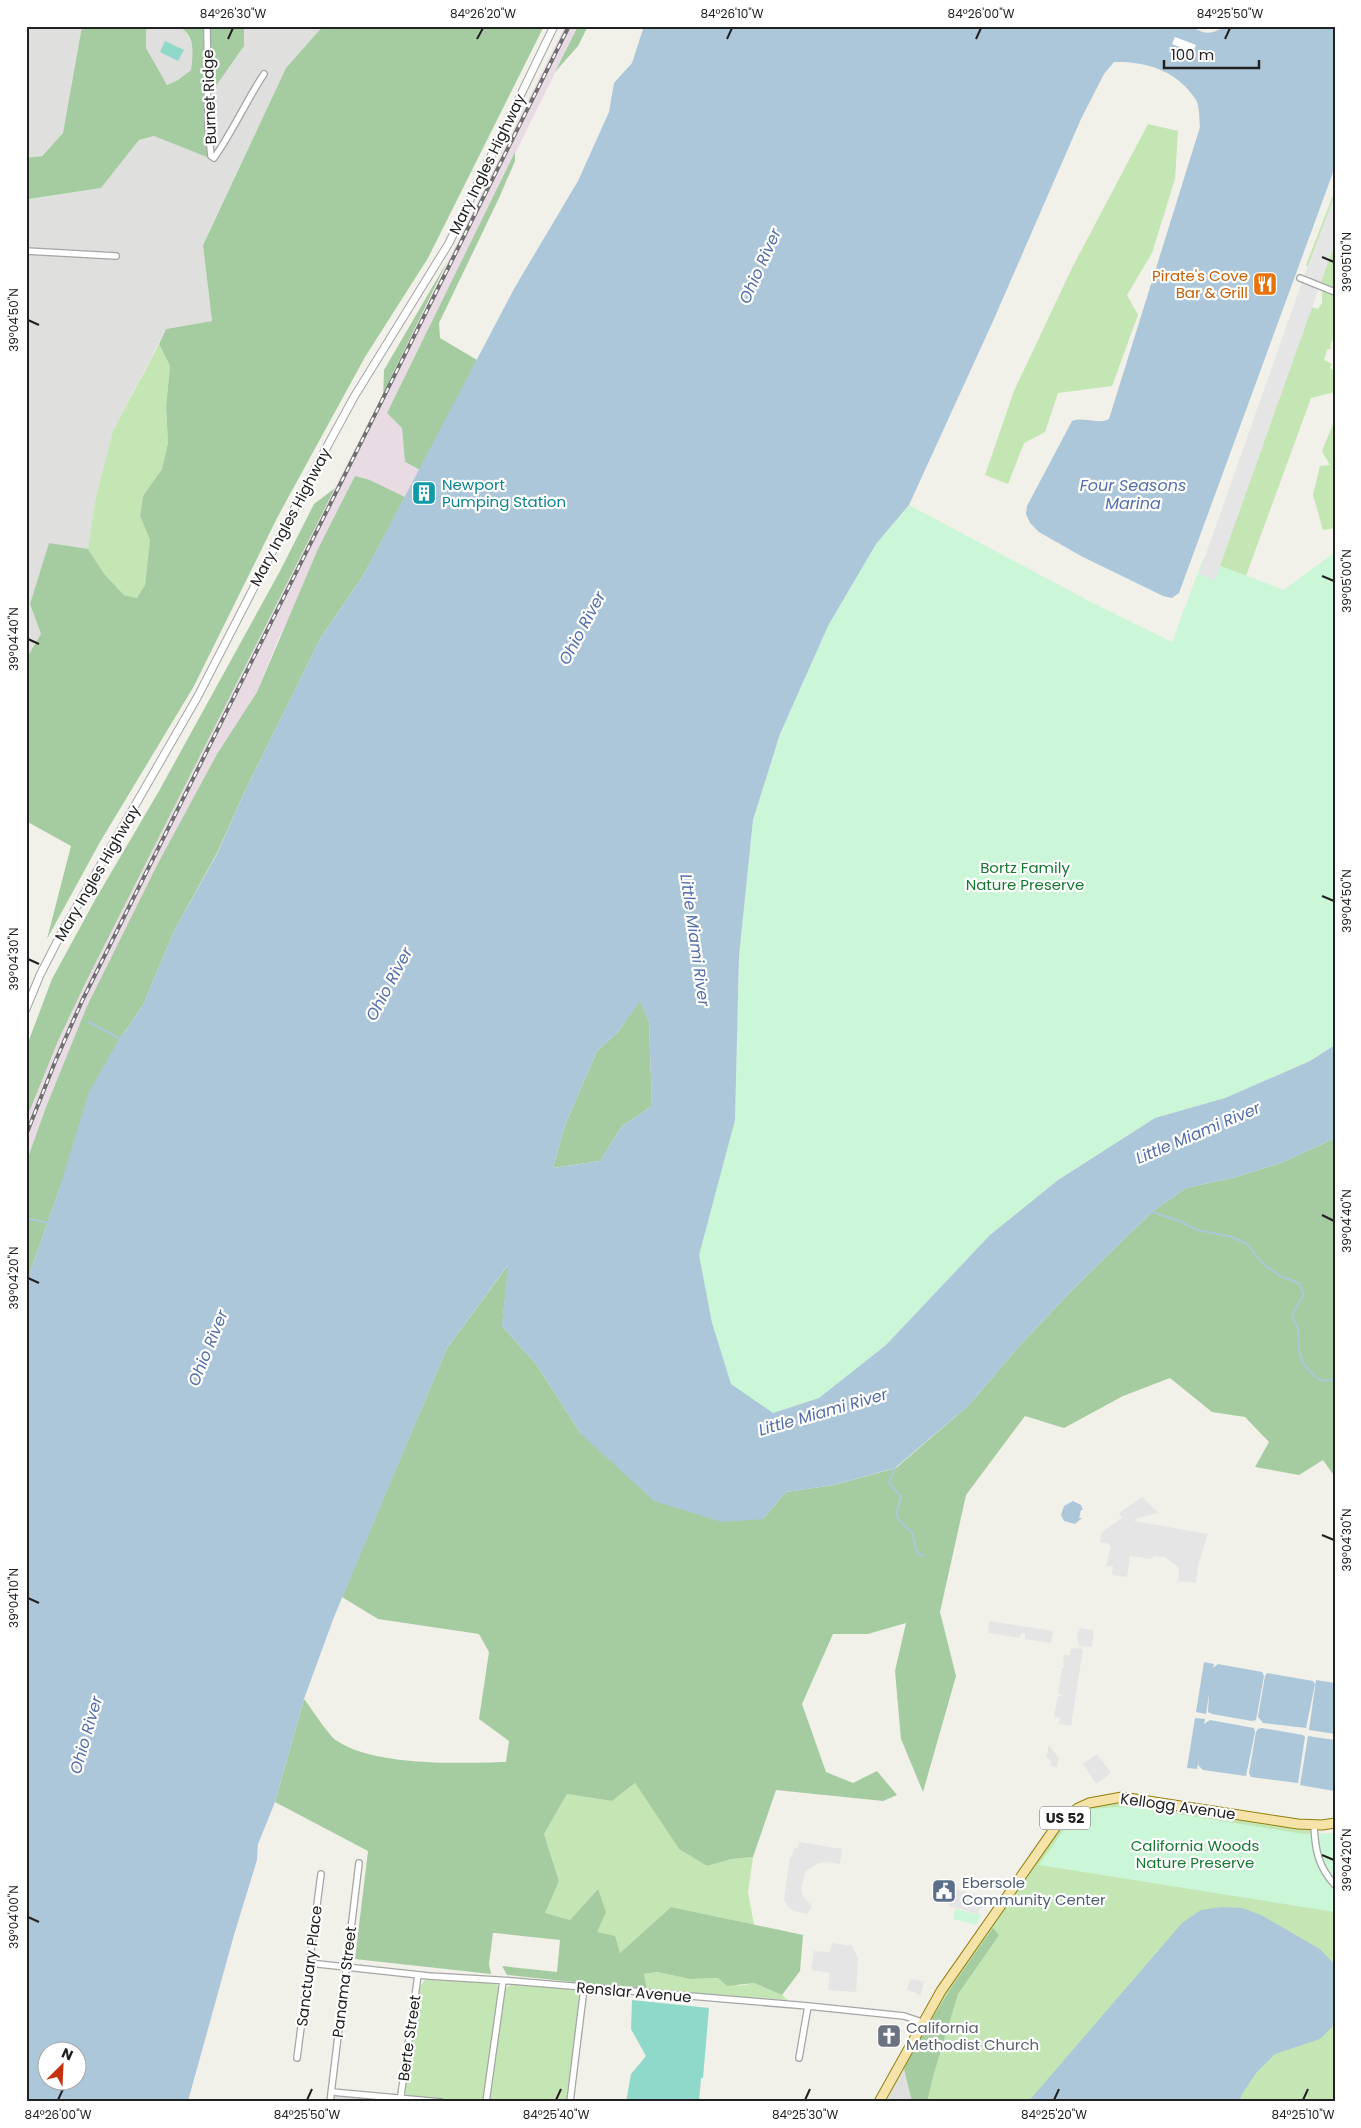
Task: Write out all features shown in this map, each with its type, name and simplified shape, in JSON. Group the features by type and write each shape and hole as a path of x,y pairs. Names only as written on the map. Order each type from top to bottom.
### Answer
{"main road":[{"name":"Kellogg Avenue","path":"878,2102 922,2022 956,1968 1044,1842 1064,1819 1084,1806 1110,1798 1134,1798 1314,1825 1335,1823"}],"street":[{"name":"Burnet Ridge","path":"206,26 208,126 211,156 214,158 230,135 250,96 264,74"},
{"name":"Mary Ingles Highway","path":"26,1009 40,975 62,932 198,697 354,397 449,243 554,26"},
{"path":"26,251 116,256"},
{"path":"1300,278 1335,292"},
{"path":"1314,1825 1317,1856 1325,1874 1335,1885"},
{"name":"Panama Street","path":"330,2102 359,1863"},
{"name":"Sanctuary Place","path":"297,2058 321,1874"},
{"name":"Renslar Avenue","path":"309,1964 418,1975 808,2006 904,2016 922,2022"},
{"name":"Berte Street","path":"400,2100 418,1975"},
{"path":"486,2102 503,1981"},
{"path":"570,2102 584,1988"},
{"path":"799,2058 808,2006"},
{"path":"332,2092 400,2100 441,2102"}],"shaded area":[{"path":"26,26 82,26 63,133 41,156 26,158"},
{"path":"146,26 179,26 184,29 194,48 191,70 178,80 166,85 146,48"},
{"path":"244,26 323,26 286,68 203,244 212,321 166,329 113,431 96,496 88,549 49,544 30,604 41,634 26,659 26,195 30,199 101,188 139,140 154,136 207,156 205,98 211,93 244,46"},
{"path":"565,26 578,26 387,413 402,428 405,462 451,487 439,514 370,480 279,637 257,692 217,754 157,865 87,1006 46,1107 26,1163 26,1120 58,1041 349,460 383,399 392,375"},
{"path":"165,41 184,50 178,61 160,52"},
{"path":"1335,195 1335,243 1215,580 1199,574 1302,282"},
{"path":"1142,1497 1159,1513 1138,1518 1134,1521 1208,1534 1199,1561 1196,1583 1178,1581 1179,1568 1165,1557 1155,1556 1150,1559 1130,1556 1127,1577 1112,1575 1113,1566 1106,1566 1111,1547 1109,1544 1100,1542 1102,1532 1122,1518 1119,1513"},
{"path":"989,1621 1053,1631 1051,1643 1025,1639 1025,1634 1022,1632 1019,1638 988,1633"},
{"path":"1080,1628 1094,1630 1092,1647 1079,1646 1077,1634"},
{"path":"1071,1648 1083,1649 1071,1726 1059,1724 1060,1718 1054,1716 1058,1696 1064,1696 1058,1693 1062,1668 1066,1667 1063,1665 1064,1655 1070,1655"},
{"path":"1049,1745 1059,1758 1057,1767 1050,1766 1051,1761 1046,1757"},
{"path":"1097,1754 1111,1773 1096,1784 1083,1764"},
{"path":"799,1842 842,1849 840,1864 819,1863 806,1871 801,1889 803,1897 812,1906 807,1914 789,1908 784,1900 790,1857 792,1857 794,1848 798,1848"},
{"path":"954,1889 987,1897 983,1908 980,1908 978,1914 949,1906"},
{"path":"832,1943 852,1946 858,1958 856,1992 828,1990 830,1973 811,1970 814,1951 830,1952"},
{"path":"910,1979 924,1981 921,1996 907,1989"},
{"path":"632,2000 709,2008 699,2102 626,2102 631,2074 646,2056 631,2029"},
{"path":"904,2069 912,2102 886,2102 893,2088"},
{"path":"339,2095 390,2099 395,2102 332,2102"}],"green space":[{"path":"82,26 146,26 146,48 167,85 178,80 191,70 193,52 191,40 179,26 203,26 207,157 154,136 139,140 101,188 29,199 26,195 26,158 42,156 63,133"},
{"path":"211,26 244,26 244,46 211,93"},
{"path":"323,26 544,26 428,258 365,357 277,518 194,686 100,842 47,939 71,846 26,821 26,659 41,634 30,604 49,543 88,549 105,575 124,595 137,598 145,585 150,540 140,516 143,496 162,469 168,443 166,407 170,366 159,344 166,329 212,321 203,245 286,68"},
{"path":"578,26 588,26 578,46 555,72"},
{"path":"1148,124 1178,131 1175,179 1152,253 1127,295 1138,315 1112,386 1058,393 1045,432 1024,443 1008,484 985,475 1014,391 1072,268"},
{"path":"515,152 515,161 499,198 439,323 440,338 477,360 420,470 405,462 402,428 387,413"},
{"path":"1335,190 1335,195 1308,267 1306,265"},
{"path":"1335,243 1335,288 1320,282"},
{"path":"448,260 392,375 383,399 384,370"},
{"path":"1322,289 1335,294 1335,334 1330,346 1332,348 1327,350 1324,360 1332,364 1330,368 1335,371 1335,392 1311,398 1239,595 1214,581 1311,307 1318,309 1322,303"},
{"path":"159,344 170,366 166,407 168,443 162,469 143,496 140,516 150,540 145,585 137,598 124,595 105,575 88,549 96,496 113,431"},
{"path":"1335,419 1335,528 1323,530 1313,495 1320,466 1330,465 1322,451"},
{"path":"355,476 370,480 405,497 363,576 321,637 244,793 217,853 175,929 143,1005 117,1043 59,1190 26,1284 26,1163 46,1107 87,1006 157,865 217,754 257,692 318,549"},
{"path":"335,488 86,982 58,1041 26,1120 26,1048 52,979 95,900 159,791 280,571 314,504"},
{"name":"Bortz Family Nature Preserve","path":"909,505 1089,601 1172,642 1203,559 1284,590 1335,552 1335,1045 1310,1061 1225,1098 1155,1118 1058,1180 990,1235 886,1345 819,1398 773,1413 718,1410 661,1251 735,1120 739,956 753,820 780,734 828,626 876,544"},
{"path":"640,1000 649,1022 652,1106 622,1126 600,1161 553,1168 565,1125 597,1051 618,1032"},
{"path":"1335,1138 1335,1477 1323,1460 1299,1475 1255,1467 1269,1442 1245,1417 1212,1412 1170,1378 1123,1396 1064,1428 1025,1416 966,1495 940,1612 956,1676 923,1792 901,1739 895,1671 906,1623 868,1634 833,1634 802,1704 826,1772 853,1783 877,1771 897,1795 883,1801 776,1790 753,1857 732,1859 707,1866 679,1849 635,1783 612,1801 567,1794 544,1834 559,1881 545,1913 570,1920 598,1889 606,1912 597,1932 615,1936 620,1953 671,1907 803,1935 800,1971 782,1995 754,1983 727,1986 718,1978 690,1979 657,1972 644,1974 647,1990 507,1975 502,1966 557,1972 560,1940 495,1933 493,1933 489,1964 491,1974 355,1959 368,1851 275,1802 304,1699 333,1738 354,1749 374,1755 419,1762 506,1762 509,1741 479,1719 489,1652 479,1634 378,1619 342,1597 447,1348 509,1264 502,1326 536,1364 581,1434 763,1519 786,1492 834,1485 896,1468 969,1405 1021,1344 1076,1286 1152,1212 1186,1188 1236,1177 1281,1163"},
{"path":"635,1783 679,1849 707,1866 732,1859 753,1857 748,1892 754,1925 671,1907 620,1953 596,1932 598,1889 570,1920 544,1913 559,1881 544,1834 567,1794 612,1801"},
{"path":"1110,1798 1314,1825 1335,1885 1335,2102 922,2102 937,2031 922,2022 1064,1819"},
{"name":"California Woods Nature Preserve","path":"1128,1806 1304,1834 1335,1833 1335,1912 1039,1865 1067,1825 1090,1809"},
{"path":"955,1909 981,1915 976,1925 953,1919"},
{"path":"993,1928 999,1935 958,1994 927,2102 912,2102 904,2069 914,2048 953,1985"},
{"path":"657,1972 690,1979 719,1978 739,1986 754,1983 782,1995 788,2000 647,1990 644,1974"},
{"path":"425,1980 495,1983 498,1986 499,1995 483,2102 407,2096 404,2090 420,1986"},
{"path":"513,1984 570,1989 578,1991 581,1997 566,2102 490,2102 489,2100 504,1992 506,1988"}],"water":[{"path":"644,26 1187,26 1210,33 1227,26 1335,26 1335,167 1179,593 1172,598 1163,596 1081,556 1039,532 1030,523 1026,514 1027,506 1072,421 1081,419 1105,421 1109,419 1200,127 1199,110 1196,100 1189,90 1171,75 1138,63 1114,62 1104,74 1081,119 994,319 909,505 876,544 828,626 780,734 753,820 739,956 735,1120 699,1255 712,1323 731,1384 773,1413 819,1398 886,1345 990,1235 1058,1180 1155,1118 1225,1098 1310,1061 1335,1045 1335,1138 1281,1163 1236,1177 1186,1188 1152,1212 1076,1286 1021,1344 969,1405 895,1468 834,1485 786,1492 763,1519 722,1522 654,1501 581,1434 536,1364 502,1326 508,1265 447,1348 334,1617 304,1699 275,1802 258,1844 257,1860 188,2101 26,2102 26,1284 59,1190 89,1092 117,1043 143,1005 175,929 217,854 244,793 321,637 363,576 515,287 578,181 609,112 614,83 632,63","holes":["640,1001 649,1022 652,1106 622,1126 600,1161 553,1168 565,1125 597,1051 618,1032"]},
{"path":"1073,1501 1081,1505 1083,1510 1081,1510 1079,1518 1082,1518 1075,1524 1064,1521 1061,1515 1064,1506"},
{"path":"1204,1662 1214,1664 1213,1668 1218,1664 1262,1672 1264,1676 1256,1720 1252,1721 1208,1712 1209,1694 1206,1714 1196,1712"},
{"path":"1267,1673 1313,1681 1315,1684 1306,1728 1263,1723 1258,1717"},
{"path":"1316,1680 1335,1683 1335,1734 1309,1730"},
{"path":"1195,1718 1205,1719 1204,1724 1210,1720 1254,1728 1255,1732 1246,1776 1203,1770 1198,1765 1199,1757 1197,1769 1187,1768"},
{"path":"1262,1728 1303,1735 1305,1737 1298,1783 1251,1777 1249,1773 1256,1732"},
{"path":"1308,1736 1335,1740 1334,1791 1300,1785"},
{"path":"1222,1907 1242,1908 1261,1915 1320,1949 1335,1965 1333,2026 1320,2039 1275,2054 1256,2073 1239,2102 1028,2102 1182,1923 1201,1910"}],"pier":[{"path":"1175,37 1196,45 1193,52 1172,44"}],"waterway":[{"path":"89,1022 122,1040"},
{"path":"1152,1212 1177,1220 1198,1230 1232,1237 1247,1244 1263,1264 1282,1277 1299,1283 1304,1294 1292,1315 1298,1330 1299,1350 1303,1363 1314,1376 1323,1381 1335,1379"},
{"path":"26,1218 48,1223"},
{"path":"895,1467 889,1483 901,1497 896,1515 904,1526 912,1532 917,1553 924,1556"}],"railway":[{"path":"26,1135 82,1001 569,26"}],"place":[{"name":"Pirate's Cove Bar & Grill","path":"1265,284"},
{"name":"Newport Pumping Station","path":"424,493"},
{"name":"Ebersole Community Center","path":"944,1891"},
{"name":"California Methodist Church","path":"889,2036"}],"water label":[{"name":"Ohio River","path":"760,266"},
{"name":"Four Seasons Marina","path":"1133,494"},
{"name":"Ohio River","path":"582,628"},
{"name":"Little Miami River","path":"695,940"},
{"name":"Ohio River","path":"389,984"},
{"name":"Little Miami River","path":"1198,1133"},
{"name":"Ohio River","path":"208,1348"},
{"name":"Little Miami River","path":"823,1412"},
{"name":"Ohio River","path":"86,1735"}]}
